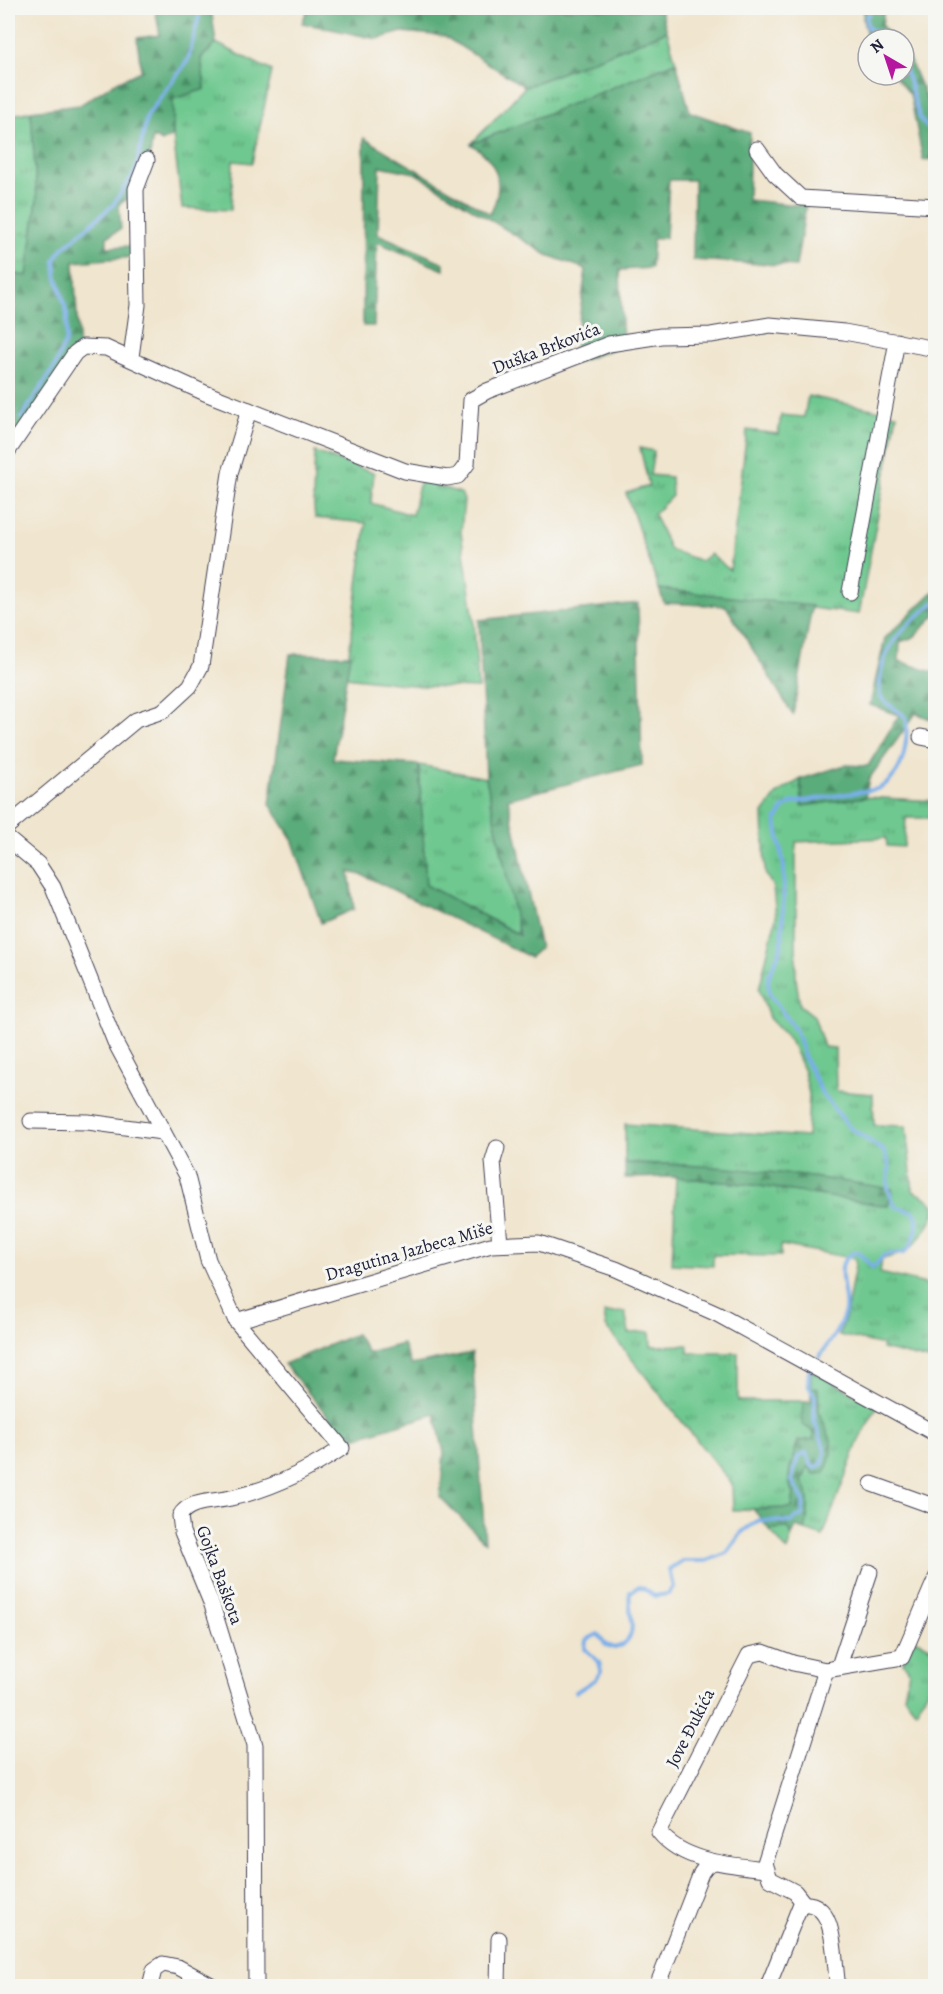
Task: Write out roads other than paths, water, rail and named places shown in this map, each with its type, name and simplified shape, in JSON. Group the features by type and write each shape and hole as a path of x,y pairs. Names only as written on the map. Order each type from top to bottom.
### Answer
{"street":[{"path":"758,148 775,174 801,198 936,206"},
{"path":"131,357 138,305 136,189 147,160"},
{"name":"Duška Brkovića","path":"8,451 75,352 83,347 106,348 131,357 205,393 405,471 453,478 462,473 467,464 471,400 487,391 609,344 661,336 711,335 770,325 809,328 936,349"},
{"path":"850,592 897,341"},
{"path":"8,826 136,720 163,711 190,686 201,666 230,473 249,410"},
{"path":"8,839 38,864 53,887 115,1042 187,1176 208,1260 236,1321"},
{"path":"31,1121 88,1122 162,1132"},
{"path":"497,1148 493,1161 500,1244"},
{"name":"Dragutina Jazbeca Miše","path":"236,1321 500,1244 539,1244 635,1277 717,1314 936,1434"},
{"name":"Gojka Baškota","path":"236,1321 342,1448 304,1471 271,1486 230,1499 191,1506 180,1516 183,1532 212,1605 255,1745 256,1986"},
{"path":"872,1484 936,1507"},
{"path":"768,1986 801,1904 795,1892 770,1879 765,1863 832,1668 870,1572"},
{"name":"Jove Đukića","path":"766,1869 714,1862 684,1851 659,1832 720,1717 745,1661 755,1652 764,1652 793,1663 832,1668 902,1657 936,1578"},
{"path":"657,1986 701,1873 706,1866 714,1862"},
{"path":"801,1904 814,1905 826,1915 838,1986"},
{"path":"498,1986 499,1938"},
{"path":"150,1986 154,1970 164,1964 178,1967 213,1986"}],"waterway":[{"path":"21,418 55,366 66,340 67,314 56,274 55,260 62,249 113,205 136,170 147,116 188,60 201,8"},
{"path":"867,27 866,18 872,8"},
{"path":"911,87 918,114 928,128 936,132"},
{"path":"8,438 14,429"},
{"path":"819,1357 838,1329 845,1311 842,1277 844,1261 849,1255 858,1252 873,1268 884,1255 904,1253 913,1240 917,1222 914,1212 895,1206 888,1188 889,1165 884,1151 849,1127 822,1093 805,1059 796,1031 769,993 768,978 781,948 783,918 784,868 776,821 783,809 791,803 877,789 893,777 905,751 907,720 880,695 883,664 894,640 936,601"},
{"path":"576,1692 596,1679 601,1671 599,1662 585,1649 586,1640 598,1634 606,1645 615,1648 624,1644 629,1638 632,1624 630,1592 638,1587 654,1596 668,1594 673,1587 669,1569 682,1561 706,1561 727,1553 743,1531 759,1520 790,1522 802,1515 804,1501 792,1480 798,1457 806,1453 812,1466 816,1468 823,1463 825,1449 814,1420 815,1397 808,1384 809,1370"}]}
